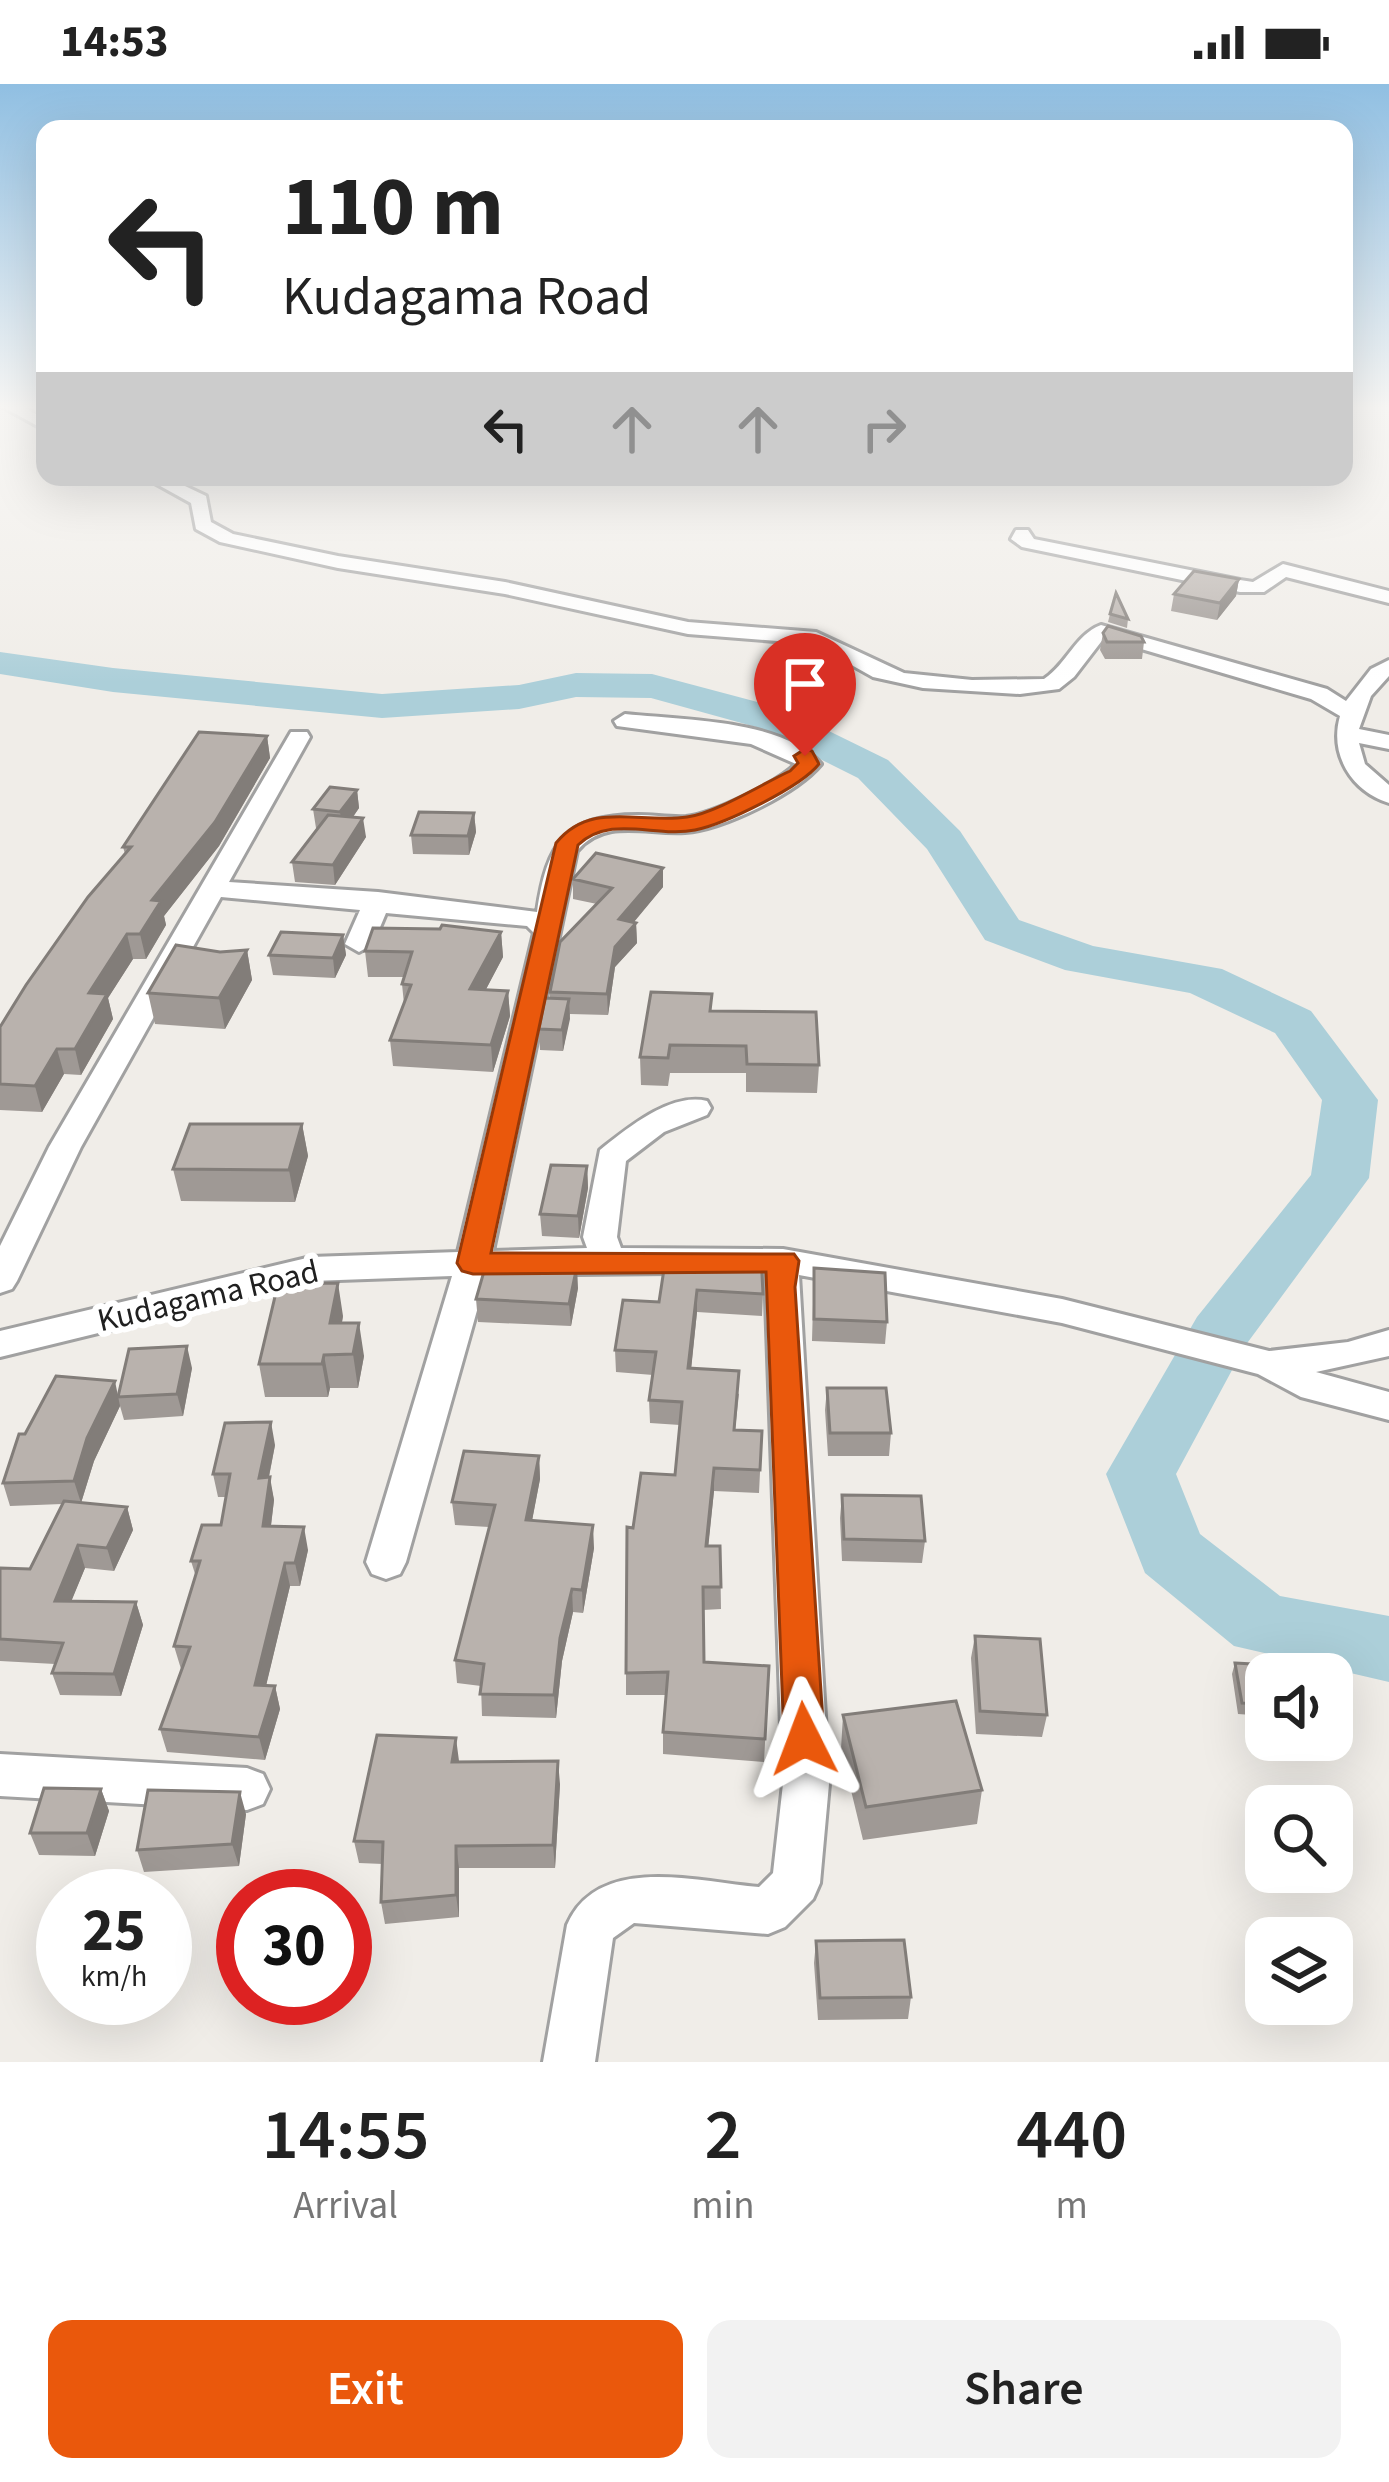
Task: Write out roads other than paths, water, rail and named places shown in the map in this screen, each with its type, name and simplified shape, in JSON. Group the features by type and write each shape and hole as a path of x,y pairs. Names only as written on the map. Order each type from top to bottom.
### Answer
{"street":[{"path":"197,498 202,525 227,538 688,628 816,638 835,642 892,676 1024,689 1047,686 1073,671 1090,637 1101,631 1319,694 1349,724 1389,742"},
{"path":"1022,534 1020,539 1029,543 1240,586 1257,588 1283,570 1389,597"},
{"path":"1389,666 1375,674 1349,724 1352,764 1389,796"},
{"path":"386,1562 473,1263 567,843 585,826 621,821 692,824 797,776 809,764 788,746 625,721"},
{"path":"0,1281 65,1147 299,737"},
{"path":"213,888 378,900 535,919 548,931"},
{"path":"359,944 378,900"},
{"path":"174,955 209,958"},
{"path":"608,1259 600,1237 610,1157 653,1125 696,1108"},
{"name":"Kudagama Road","path":"0,1345 310,1269 608,1259 783,1261 1062,1312 1269,1364"},
{"path":"569,2062 591,1925 627,1899 768,1911 796,1883 806,1784 779,1287 783,1261"},
{"path":"1269,1364 1348,1355 1389,1343"},
{"path":"1269,1364 1314,1387 1389,1406"},
{"path":"0,1775 247,1789"}],"waterway":[{"path":"0,663 113,680 382,706 519,697 576,685 652,686 770,718 873,769 944,841 1002,930 1083,959 1204,980 1293,1022 1350,1100 1340,1178 1220,1333 1141,1474 1171,1552 1261,1624 1389,1649"}]}
